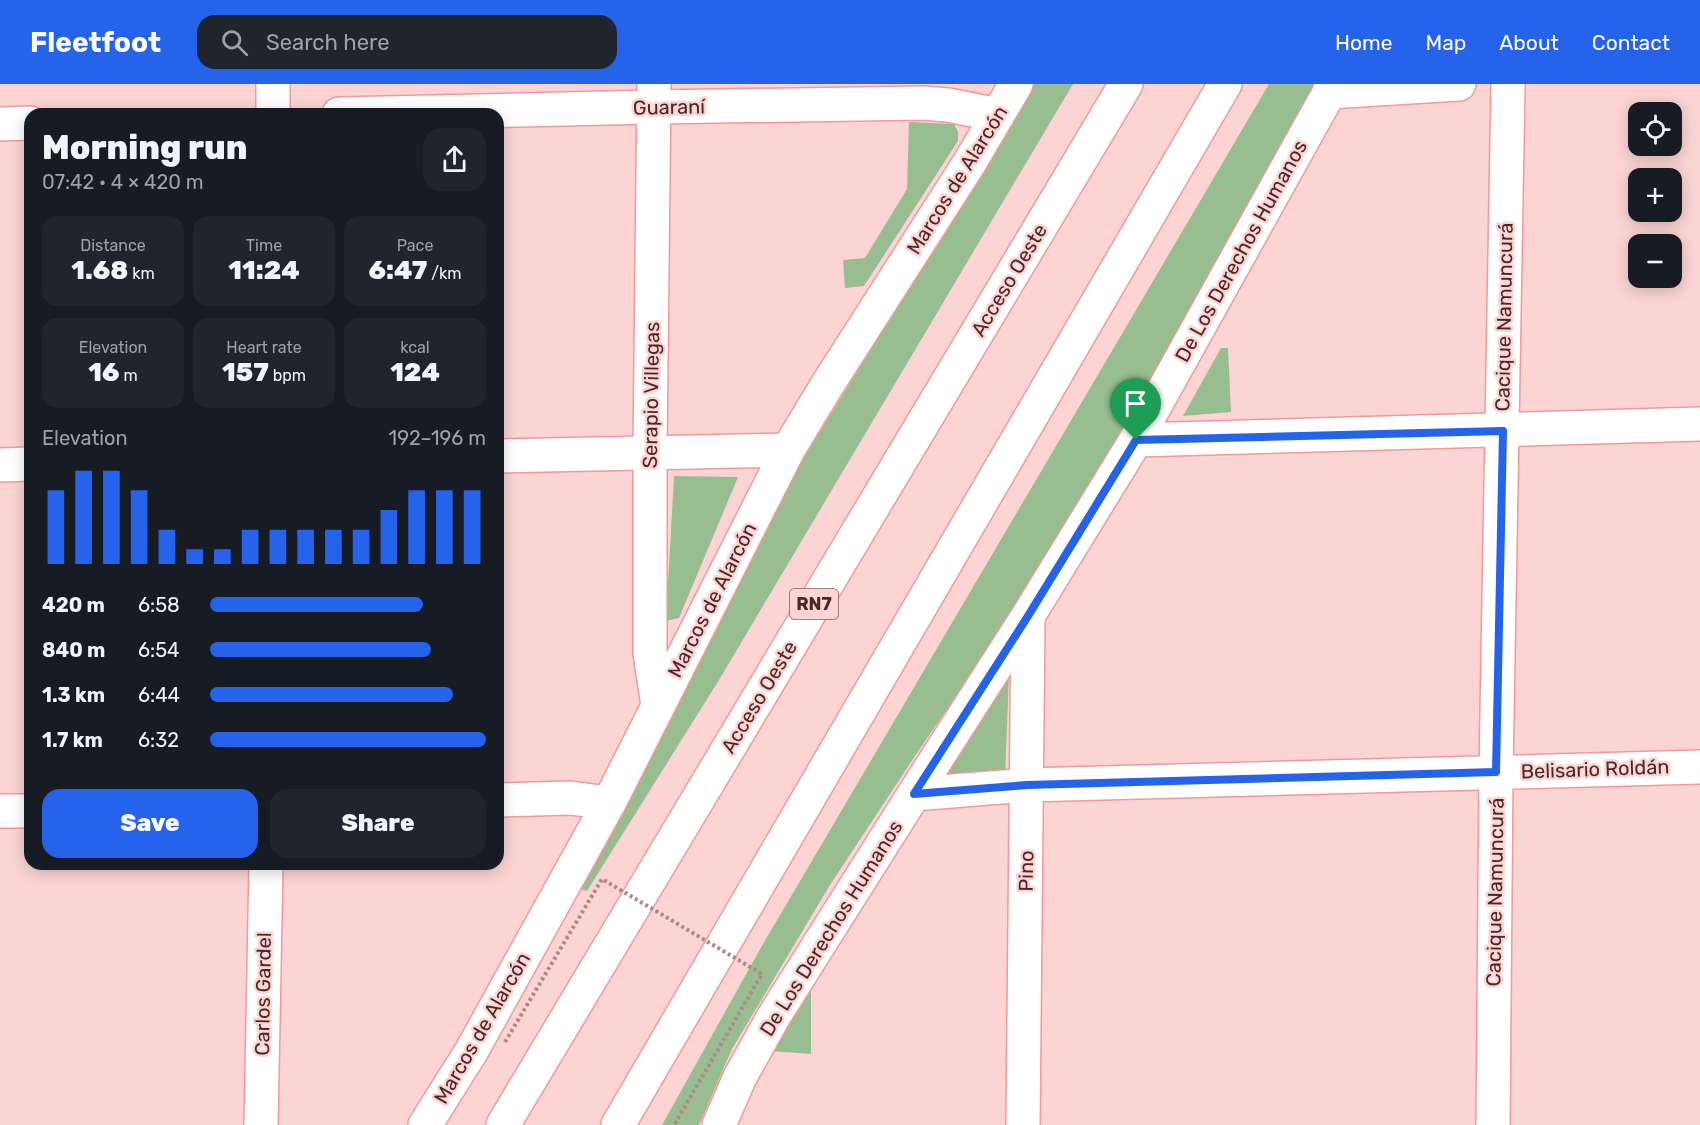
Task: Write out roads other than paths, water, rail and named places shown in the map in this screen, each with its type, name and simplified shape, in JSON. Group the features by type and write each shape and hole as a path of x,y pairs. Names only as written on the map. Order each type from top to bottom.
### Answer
{"main road":[{"path":"273,84 273,108"},
{"name":"Marcos de Alarcón","path":"425,1125 471,1052 609,803 788,450 970,162 1016,84"},
{"name":"Acceso Oeste","path":"503,1125 1126,84"},
{"path":"618,1125 1225,84"},
{"path":"1332,88 1459,84"},
{"name":"Cacique Namuncurá","path":"1493,1125 1496,772 1508,84"},
{"name":"De Los Derechos Humanos","path":"719,1125 740,1077 774,1016 1028,616 1136,440 1332,88"},
{"name":"Guaraní","path":"444,108 654,96 948,105 998,115"},
{"name":"Serapio Villegas","path":"654,96 650,653 658,706"},
{"path":"0,124 24,123"},
{"path":"1136,440 1700,424"},
{"path":"504,456 788,450"},
{"path":"0,465 24,464"},
{"name":"Pino","path":"1023,1125 1028,616"},
{"name":"Belisario Roldán","path":"914,794 1027,785 1700,766"},
{"path":"504,800 570,798 609,803"},
{"path":"0,811 24,811"},
{"name":"Carlos Gardel","path":"261,1125 266,870"}]}
